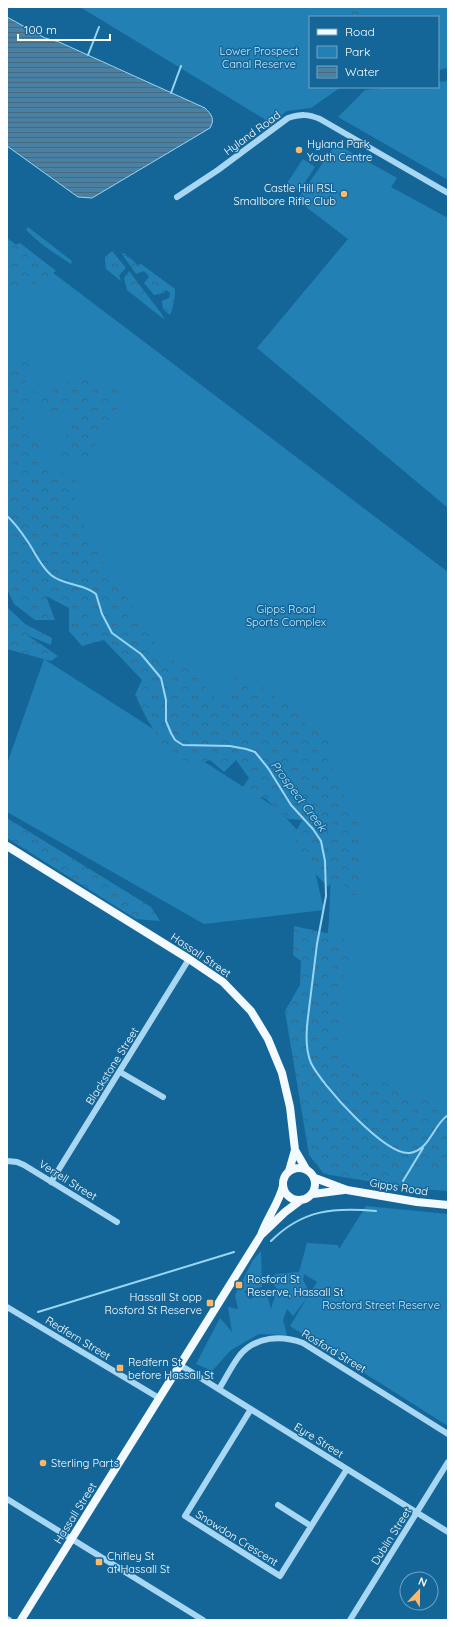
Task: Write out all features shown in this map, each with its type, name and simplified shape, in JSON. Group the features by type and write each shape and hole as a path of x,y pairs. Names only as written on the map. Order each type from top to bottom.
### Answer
{"main road":[{"name":"Hassall Street","path":"7,846 189,959 223,982 251,1011 268,1039 282,1073 290,1107 295,1150 289,1171"},
{"name":"Hassall Street","path":"295,1150 306,1169"},
{"path":"296,1168 306,1169 313,1174 315,1178 315,1189 313,1194 301,1200 289,1197 285,1193 283,1186 283,1179 289,1171 296,1168"},
{"name":"Gipps Road","path":"315,1178 347,1190 418,1202 448,1205"},
{"name":"Hassall Street","path":"24,1619 261,1235 265,1223 280,1196 283,1186"},
{"name":"Gipps Road","path":"313,1194 347,1190"},
{"name":"Hassall Street","path":"261,1235 285,1212 301,1200"}],"street":[{"name":"Hyland Road","path":"177,197 218,170 288,118 299,114 309,114 320,119 448,193"},
{"name":"Blackstone Street","path":"51,1182 189,959"},
{"path":"120,1072 163,1097"},
{"name":"Verrell Street","path":"7,1161 17,1162 24,1165 117,1222"},
{"name":"Redfern Street","path":"7,1307 159,1398"},
{"name":"Rosford Street","path":"219,1389 240,1355 249,1347 279,1337 291,1338 303,1343 448,1434"},
{"name":"Eyre Street","path":"180,1365 448,1532"},
{"name":"Snowdon Crescent","path":"251,1409 185,1516 280,1576 347,1469"},
{"name":"Dublin Street","path":"350,1620 448,1462"},
{"path":"7,1499 203,1620"},
{"path":"278,1505 311,1526"}],"green space":[{"name":"Lower Prospect Canal Reserve","path":"80,7 448,7 448,68 439,70 439,16 309,16 309,88 340,88 311,108 287,111 271,123"},
{"path":"345,7 372,7 357,16 354,16"},
{"path":"448,81 448,180 338,117 365,90 384,88 439,88 439,82"},
{"path":"336,144 397,178 391,187 448,218 448,508 257,348 348,239 297,200"},
{"path":"303,159 315,167 299,191 287,183"},
{"path":"28,227 72,261 71,264 36,239 26,230"},
{"name":"Gipps Road Sports Complex","path":"7,238 448,572 448,1191 407,1188 326,1171 315,1053 329,920 331,872 300,805 176,714 7,507"},
{"path":"7,241 13,246 20,243 56,271 16,295 7,291"},
{"path":"112,251 126,268 119,275 121,281 106,269 105,257"},
{"path":"124,253 138,265 141,264 175,289 174,302 170,315 163,309 162,301 169,298 170,293 166,290 164,293 154,295 144,283 149,277 144,271 136,274 122,254"},
{"path":"129,271 165,320 127,290 124,278"},
{"path":"7,359 32,362 24,389 48,394 77,375 99,386 127,393 97,444 93,458 57,464 74,408 51,420 42,400 20,411 40,442 40,458 77,481 75,508 108,571 155,637 157,653 189,667 210,693 226,706 235,677 246,686 257,682 277,698 300,709 307,727 331,739 333,772 344,791 347,811 359,811 359,875 356,899 336,877 328,887 300,858 294,836 302,820 288,819 265,798 238,794 249,778 236,760 224,772 210,760 192,766 167,751 147,719 135,695 142,680 104,640 82,646 69,631 69,608 46,596 55,620 35,620 14,604 7,589"},
{"path":"7,607 25,624 52,638 51,645 27,635 58,656 51,661 7,649"},
{"path":"44,659 278,809 308,842 324,910 204,924 7,812 7,764"},
{"path":"7,818 151,907 160,921 136,919 7,838"},
{"path":"294,926 344,937 351,959 341,985 341,1054 356,1071 424,1099 448,1105 448,1170 406,1173 393,1185 324,1174 309,1155 285,1011 300,985 301,961 293,955"},
{"name":"Rosford Street Reserve","path":"366,1206 448,1214 448,1426 290,1326 307,1298 293,1316 287,1309 283,1320 287,1335 259,1334 231,1350 212,1371 196,1364 220,1318 232,1332 228,1307 238,1309 235,1295 253,1260 261,1251 262,1287 244,1291 250,1299 266,1291 271,1309 277,1289 269,1279 276,1274 299,1272 307,1243 338,1245 339,1249","holes":["304,1274 317,1282 310,1293 303,1280"]}],"water":[{"path":"7,17 45,38 59,42 205,108 212,117 210,128 92,198 78,197 7,146"}],"waterway":[{"path":"88,55 99,27"},
{"path":"171,93 181,66"},
{"name":"Prospect Creek","path":"7,516 21,532 41,563 51,575 56,579 91,590 96,594 102,614 112,633 141,654 161,678 166,700 166,721 175,740 183,745 230,746 255,752 268,768 291,805 313,829 321,841 325,861 326,896 317,944 306,1034 309,1058 317,1073 355,1117 385,1143 399,1151 410,1153 417,1151 427,1142 443,1119 448,1115"},
{"path":"403,1181 423,1148"},
{"path":"271,1241 294,1223 319,1213 346,1210 376,1211"},
{"path":"38,1312 234,1252"}],"place":[{"name":"Hyland Park Youth Centre","path":"299,150"},
{"name":"Castle Hill RSL Smallbore Rifle Club","path":"344,194"},
{"name":"Rosford St Reserve, Hassall St","path":"239,1285"},
{"name":"Hassall St opp Rosford St Reserve","path":"210,1303"},
{"name":"Redfern St before Hassall St","path":"120,1368"},
{"name":"Sterling Parts","path":"43,1463"},
{"name":"Chifley St at Hassall St","path":"99,1562"}]}
